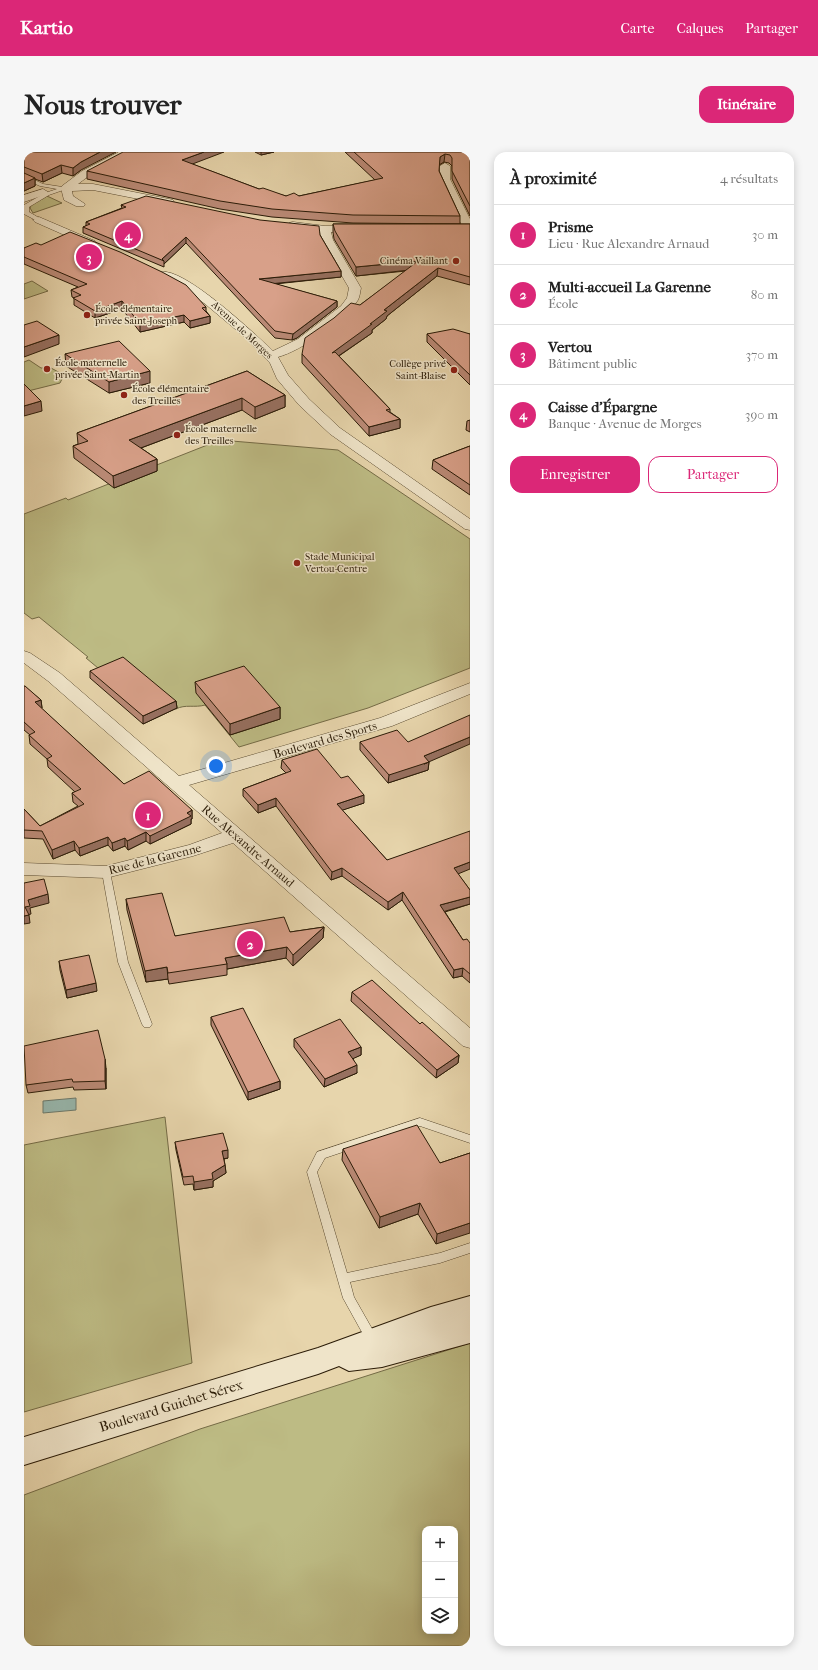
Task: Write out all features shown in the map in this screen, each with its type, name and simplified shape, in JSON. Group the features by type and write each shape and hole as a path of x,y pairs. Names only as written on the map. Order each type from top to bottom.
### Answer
{"main road":[{"name":"Boulevard Guichet Sérex","path":"24,1451 318,1361 431,1319 470,1308"},
{"name":"Boulevard Guichet Sérex","path":"318,1361 382,1354 470,1331"}],"street":[{"path":"66,188 86,173 127,152"},
{"path":"445,166 445,179 470,228 454,228"},
{"path":"66,188 93,187 178,204"},
{"path":"66,188 68,198 80,204"},
{"path":"25,202 42,192"},
{"path":"39,220 103,248"},
{"path":"279,223 325,229 367,229"},
{"path":"270,355 279,353 302,342 345,309 353,298 355,288 327,240 325,229"},
{"name":"Avenue de Morges","path":"154,270 207,298 222,310 270,355 276,362 282,376 304,402 335,431 470,526"},
{"name":"Rue Alexandre Arnaud","path":"24,656 54,677 469,1037"},
{"name":"Boulevard des Sports","path":"176,783 386,722 468,691"},
{"name":"Rue de la Garenne","path":"24,868 106,872 193,850 236,835"}],"lane":[{"path":"24,177 42,185 66,188"},
{"path":"39,220 26,213 25,202 66,188"},
{"path":"106,872 124,962 147,1024"},
{"path":"373,1340 349,1298 312,1172 321,1155 420,1122 470,1139"},
{"path":"344,1279 440,1258 470,1248"}],"shaded area":[{"path":"47,196 62,203 33,213 30,208 32,204"},
{"path":"32,281 48,291 24,299 24,284"},
{"path":"29,360 41,368 51,368 64,375 60,383 28,391 24,388 24,362"},
{"path":"220,440 338,450 470,539 470,668 368,708 239,747 205,705 176,709 104,673 86,658 88,657 39,617 32,619 24,613 24,514 66,498 68,500"},
{"path":"165,1117 192,1363 24,1412 24,1145"},
{"path":"470,1343 470,1646 24,1646 24,1495 200,1429"}],"water":[{"path":"76,1098 76,1110 43,1113 43,1101"}],"building":[{"path":"24,152 100,152 73,168 61,165 42,174 24,167"},
{"path":"123,152 204,152 182,160 259,189 263,188 286,196 294,193 299,196 383,178 354,152 470,152 470,206 452,171 452,158 450,155 445,154 440,157 439,171 460,216 353,215 272,209 220,201 87,171"},
{"path":"24,173 35,178 24,183"},
{"path":"146,196 260,220 319,226 320,235 341,271 259,279 337,301 293,334 275,331 186,237 162,259 164,261 83,227 90,224 86,222 126,207 121,205"},
{"path":"333,224 470,224 470,277 438,268 384,310 387,311 370,324 372,324 332,353 335,352 390,409 386,410 400,419 369,427 302,354 305,338 334,318 351,303 360,305 418,261 356,267 335,231"},
{"path":"70,232 120,252 186,285 206,307 202,308 210,316 190,321 184,315 140,324 122,301 95,311 73,298 81,295 71,290 87,284 24,257 24,248 36,243 41,245"},
{"path":"37,321 59,335 24,347 24,325"},
{"path":"453,329 470,334 470,375 427,334"},
{"path":"119,341 150,371 109,382 65,354"},
{"path":"247,371 285,395 255,407 242,398 129,440 157,459 113,476 73,446 88,441 77,433"},
{"path":"24,384 41,401 24,406"},
{"path":"470,446 470,485 433,460"},
{"path":"123,657 176,701 143,716 90,671"},
{"path":"244,666 280,707 230,724 195,682"},
{"path":"24,686 41,700 35,702 124,784 149,771 192,810 187,813 191,816 150,836 146,832 127,841 125,838 112,843 108,837 79,848 74,841 52,850 42,831 24,830 24,809 40,826 84,804 72,793 81,789 47,759 52,756 29,735 35,732 24,722"},
{"path":"470,715 470,737 424,756 429,762 389,775 360,742 397,730 408,742"},
{"path":"317,749 341,778 348,776 364,795 337,804 387,860 470,831 470,862 454,868 470,890 470,897 440,905 463,940 467,939 470,943 470,974 463,968 454,970 403,892 388,902 342,868 332,872 276,798 258,805 243,789 291,771 282,760"},
{"path":"44,879 48,894 28,900 30,906 25,907 29,915 24,916 24,883"},
{"path":"162,893 175,936 284,917 290,932 324,927 293,955 287,947 225,958 227,964 168,973 167,967 145,971 126,899"},
{"path":"89,955 96,983 66,990 59,961"},
{"path":"372,980 420,1024 422,1022 459,1055 437,1070 352,992"},
{"path":"243,1008 280,1081 248,1092 211,1017"},
{"path":"340,1019 361,1047 348,1052 357,1065 325,1079 294,1039"},
{"path":"98,1030 105,1059 105,1081 73,1082 72,1079 26,1085 24,1046"},
{"path":"417,1125 440,1163 470,1153 470,1223 437,1234 420,1203 380,1217 343,1149"},
{"path":"223,1133 228,1150 222,1151 225,1165 212,1173 213,1179 194,1182 193,1176 183,1177 175,1142"}],"place":[{"name":"Caisse d'Épargne","path":"128,235"},
{"name":"Vertou","path":"89,257"},
{"name":"Cinéma Vaillant","path":"456,261"},
{"name":"École élémentaire privée Saint-Joseph","path":"87,315"},
{"name":"École maternelle privée Saint-Martin","path":"47,369"},
{"name":"Collège privé Saint-Blaise","path":"454,370"},
{"name":"École élémentaire des Treilles","path":"124,395"},
{"name":"École maternelle des Treilles","path":"177,435"},
{"name":"Stade Municipal Vertou-Centre","path":"297,563"},
{"name":"Prisme","path":"148,815"},
{"name":"Multi-accueil La Garenne","path":"250,944"}]}
